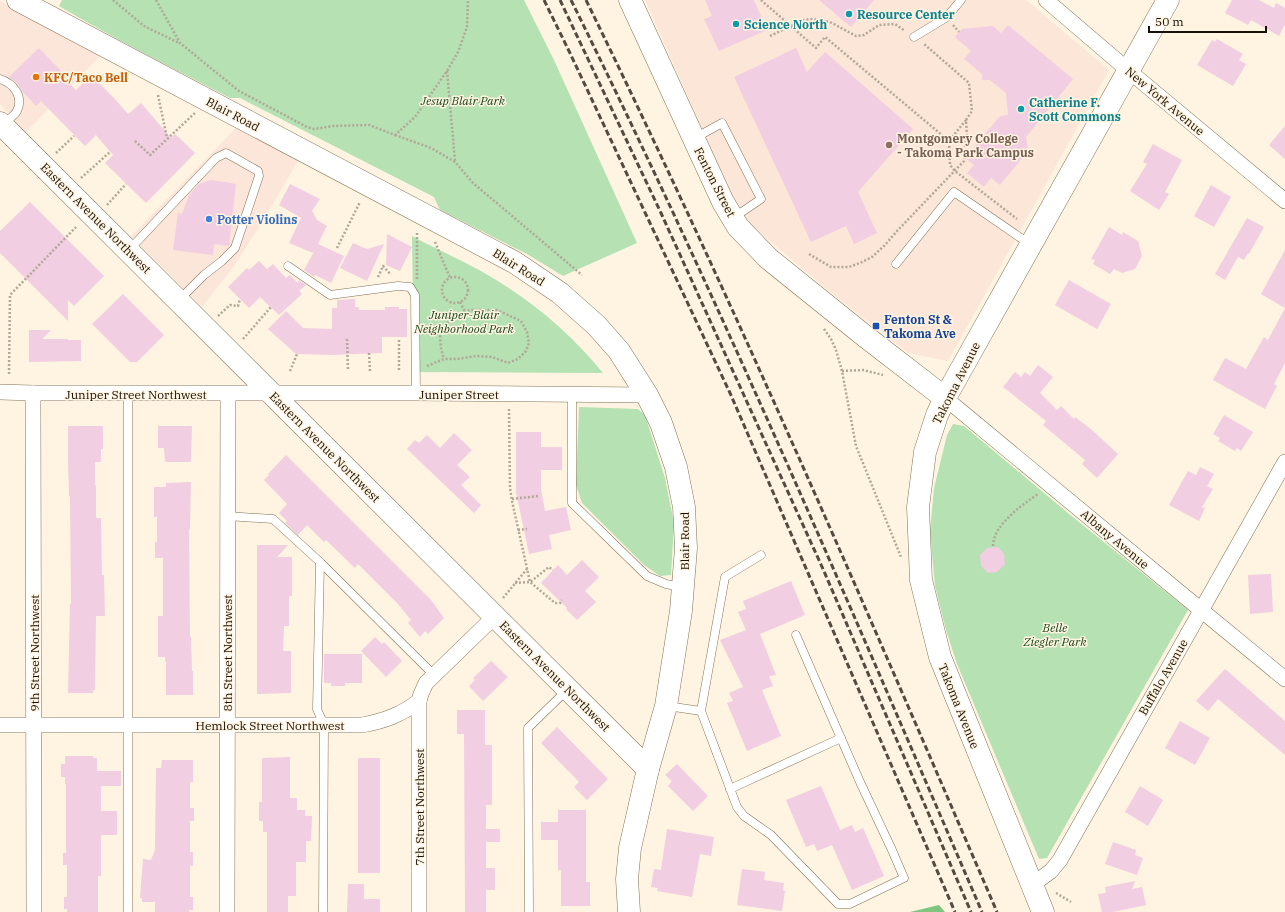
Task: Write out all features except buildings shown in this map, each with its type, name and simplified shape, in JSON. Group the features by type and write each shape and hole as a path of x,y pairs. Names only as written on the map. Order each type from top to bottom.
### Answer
{"street":[{"name":"Blair Road","path":"18,0 514,262 560,293 597,326 619,351 647,395 661,423 676,467 684,514 686,548 682,611 666,706 648,769 628,861 627,879 629,912"},
{"name":"Fenton Street","path":"630,0 693,139 723,202 738,227 769,259 945,398"},
{"name":"New York Avenue","path":"1046,0 1285,201"},
{"name":"Takoma Avenue","path":"1043,912 1041,887 940,657 921,580 918,507 925,452 937,415 945,398 1168,0"},
{"name":"Eastern Avenue Northwest","path":"1,124 272,394 499,607 568,689 648,769"},
{"name":"Juniper Street Northwest","path":"0,392 34,394 272,394"},
{"name":"9th Street Northwest","path":"34,394 34,912"},
{"name":"8th Street Northwest","path":"227,912 228,394"},
{"name":"Juniper Street","path":"272,394 647,395"},
{"name":"Albany Avenue","path":"945,398 1285,679"},
{"name":"Buffalo Avenue","path":"1041,887 1060,860 1285,462"},
{"path":"419,701 420,694 426,683 499,607"},
{"name":"Hemlock Street Northwest","path":"0,726 362,725 389,719 408,710 419,701"},
{"name":"7th Street Northwest","path":"419,701 419,912"}],"lane":[{"path":"914,37 947,17 961,0"},
{"path":"0,79 8,82 18,92 19,102 18,109 14,114 1,124"},
{"path":"693,139 722,123 760,199 733,218"},
{"path":"128,250 216,158 226,153 258,171 259,176 235,248 222,261 204,274 179,301"},
{"path":"896,264 954,192 1031,246"},
{"path":"288,266 330,295 398,286 410,287 415,295 416,394"},
{"path":"128,394 128,912"},
{"path":"572,395 572,503 647,576 666,584 683,588"},
{"path":"227,516 273,519 320,562 434,675"},
{"path":"761,555 725,577 701,711 737,807 744,816 771,835 838,904 850,904 904,878 876,813 860,782 796,635"},
{"path":"320,562 317,709 324,725 324,912"},
{"path":"529,912 528,728 568,689"},
{"path":"666,706 701,711"},
{"path":"730,789 841,738"}],"path":[{"path":"113,0 144,26 180,43 239,91 307,127 314,129 333,126 369,125 431,148 455,162 473,183 582,275"},
{"path":"156,0 180,43"},
{"path":"395,135 415,117 447,71 458,52 467,27 468,0"},
{"path":"761,0 816,48 825,37 950,141"},
{"path":"770,36 804,20 813,19 830,22 856,36 864,35 879,25 895,24 914,37 969,83 972,111 950,141 950,165 955,171 1017,219"},
{"path":"447,71 455,162"},
{"path":"157,88 168,138"},
{"path":"450,105 487,101"},
{"path":"136,141 150,155 198,110"},
{"path":"809,254 832,267 849,267 872,257 964,161 966,150 964,140 967,135 966,120"},
{"path":"54,155 74,136"},
{"path":"81,178 110,152"},
{"path":"107,205 126,184"},
{"path":"337,248 362,198"},
{"path":"9,374 10,294 76,227"},
{"path":"415,295 417,228"},
{"path":"433,236 450,278"},
{"path":"456,277 461,279 466,285 466,296 464,300 460,302 448,302 443,296 441,289 450,278 456,277"},
{"path":"217,316 230,305 238,306 240,299"},
{"path":"460,302 465,312"},
{"path":"241,340 271,307"},
{"path":"416,371 444,359 457,359 476,356 492,357 508,363 518,359 526,351 529,343 527,332 521,321 497,310 470,310 446,324 440,337 444,359"},
{"path":"822,326 831,339 836,350 842,371 860,460 876,495 902,562"},
{"path":"347,339 348,371"},
{"path":"399,340 399,371"},
{"path":"290,371 297,354"},
{"path":"369,354 370,371"},
{"path":"842,371 863,370 889,377"},
{"path":"509,394 510,488 530,582 555,603 560,603 562,600"},
{"path":"993,546 995,534 1009,517 1038,493"},
{"path":"512,500 538,496"},
{"path":"518,530 527,529"},
{"path":"515,583 530,582 549,567 553,570"},
{"path":"499,607 515,583 527,569"},
{"path":"1041,887 1070,902"}],"shaded area":[{"name":"Montgomery College - Takoma Park Campus","path":"645,0 1026,0 1109,70 948,361 908,353 824,287 741,216"},
{"path":"0,1 100,56 26,132 0,104"},
{"path":"237,127 299,159 264,219 234,266 202,307 131,236"}],"green space":[{"name":"Jesup Blair Park","path":"62,0 524,0 554,60 637,243 563,276 527,254 440,210 434,197 240,98 230,98 101,30 59,6"},
{"name":"Juniper-Blair Neighborhood Park","path":"412,236 479,270 530,303 576,343 603,373 414,372"},
{"path":"579,407 638,409 645,415 665,478 674,523 671,575 660,576 644,565 582,503 576,485"},
{"name":"Belle Ziegler Park","path":"953,424 964,426 1068,513 1188,610 1047,858 1039,859 957,664 946,630 935,586 930,531 934,488 947,435"},
{"path":"939,905 945,912 910,912"}],"railway":[{"path":"544,0 730,393 955,912"},
{"path":"560,0 661,213 823,569 971,912"},
{"path":"571,0 626,112 731,339 833,568 982,912"},
{"path":"586,0 694,226 746,340 848,568 997,912"}],"place":[{"name":"Resource Center","path":"849,14"},
{"name":"Science North","path":"736,24"},
{"name":"KFC/Taco Bell","path":"36,77"},
{"name":"Catherine F. Scott Commons","path":"1021,109"},
{"name":"Montgomery College - Takoma Park Campus","path":"889,145"},
{"name":"Potter Violins","path":"209,219"},
{"name":"Fenton St & Takoma Ave","path":"876,326"}]}
